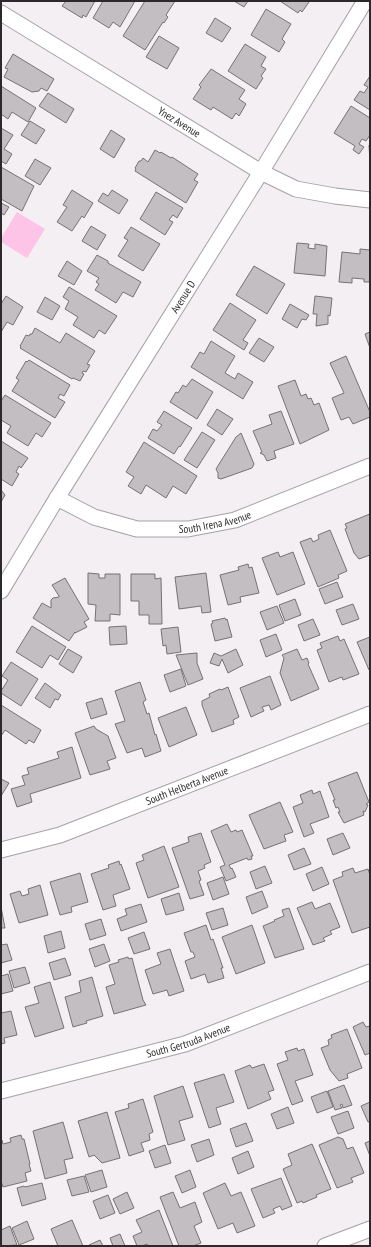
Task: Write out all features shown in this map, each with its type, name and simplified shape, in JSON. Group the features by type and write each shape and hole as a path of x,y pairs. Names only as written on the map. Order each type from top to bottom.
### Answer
{"street":[{"name":"Avenue D","path":"1,591 57,498 261,172 365,1"},
{"name":"Ynez Avenue","path":"1,13 261,172 296,189 370,200"},
{"name":"South Irena Avenue","path":"57,498 94,517 137,528 188,529 235,520 370,466"},
{"name":"South Helberta Avenue","path":"1,850 60,835 370,714"},
{"name":"South Gertruda Avenue","path":"1,1090 185,1044 370,972"},
{"path":"325,1246 370,1229"}],"shaded area":[{"path":"17,212 45,229 27,258 1,242 1,238"}],"building":[{"path":"66,1 95,1 86,17 83,15 82,18 62,6"},
{"path":"103,1 135,1 120,27 113,22 109,28 93,18"},
{"path":"145,1 175,1 166,15 168,17 164,23 163,22 145,50 123,36"},
{"path":"234,1 248,1 244,7"},
{"path":"280,1 309,2 302,12 300,10 298,13"},
{"path":"266,9 291,24 282,39 285,42 279,52 251,35"},
{"path":"215,18 231,28 222,42 206,33"},
{"path":"159,36 179,48 167,69 146,57"},
{"path":"245,44 266,57 261,66 266,69 261,76 263,78 256,89 228,71"},
{"path":"13,54 54,79 47,91 41,88 39,91 32,92 4,77 8,69 5,68"},
{"path":"211,69 245,90 239,99 246,104 239,116 236,113 232,119 213,107 211,110 193,99 201,87 199,85"},
{"path":"370,76 370,110 354,100 360,91 364,93 368,87 364,85"},
{"path":"1,86 36,108 28,122 12,112 8,119 1,114"},
{"path":"48,93 74,109 66,123 39,106"},
{"path":"351,106 370,118 370,135 366,141 362,139 359,144 364,147 359,154 353,150 355,146 334,133"},
{"path":"30,121 45,130 36,144 21,135"},
{"path":"1,128 13,135 4,149 12,154 6,164 1,161"},
{"path":"111,130 125,139 114,158 100,149"},
{"path":"155,150 171,158 172,157 198,174 194,180 198,182 186,203 135,171 139,161 143,158 148,162"},
{"path":"35,159 51,168 40,185 25,176"},
{"path":"1,167 34,186 22,211 1,199"},
{"path":"72,190 93,203 84,218 82,216 72,231 57,222 67,207 63,205"},
{"path":"112,190 128,200 119,214 98,201 103,193 108,196"},
{"path":"156,192 183,208 177,218 173,215 169,220 173,222 165,235 140,219"},
{"path":"1,203 9,207 4,215 1,213"},
{"path":"91,226 106,235 97,250 82,241"},
{"path":"131,227 160,244 143,271 118,256 128,240 124,238"},
{"path":"297,243 309,244 308,248 315,249 315,244 327,246 325,276 294,273"},
{"path":"360,249 370,250 370,282 364,282 364,279 352,278 352,283 339,282 342,252 360,254"},
{"path":"97,255 141,282 133,297 123,292 116,303 95,290 99,284 96,282 99,278 87,271"},
{"path":"67,261 82,271 74,285 58,276"},
{"path":"254,266 285,284 267,314 236,295"},
{"path":"69,287 117,316 105,334 99,330 94,338 73,325 78,317 65,309 69,301 63,297"},
{"path":"6,296 23,307 13,325 7,322 1,332 1,304"},
{"path":"315,296 332,298 330,316 328,315 328,324 316,326 317,314 313,314"},
{"path":"45,297 60,306 52,320 37,312"},
{"path":"230,303 256,320 243,340 248,343 244,350 213,330"},
{"path":"290,304 309,315 306,320 302,319 297,328 282,319"},
{"path":"35,328 60,343 66,333 95,351 87,364 90,365 86,372 83,371 82,373 84,374 80,381 73,378 72,379 20,348 26,335 29,336 32,334"},
{"path":"370,332 370,348 365,334"},
{"path":"259,338 274,347 264,362 249,353"},
{"path":"211,341 235,356 225,373 235,379 238,373 253,382 243,399 191,367 200,352 204,354"},
{"path":"346,356 370,412 370,417 353,424 349,417 341,420 332,398 344,393 330,363"},
{"path":"29,360 70,385 64,396 60,394 58,398 65,402 55,418 12,391 19,380 16,378 26,361 27,362"},
{"path":"192,379 213,392 197,419 170,402 176,392 178,393 183,385 186,387"},
{"path":"295,380 301,396 306,394 308,399 311,398 314,405 319,403 329,430 300,444 278,386"},
{"path":"5,395 51,423 42,437 36,433 28,446 7,433 11,426 1,420 1,401"},
{"path":"217,409 233,419 222,435 207,425"},
{"path":"164,411 192,428 174,454 148,438 153,429 157,431 162,425 157,422"},
{"path":"281,411 294,444 274,451 276,458 267,461 264,455 260,453 262,452 253,431 272,424 269,415"},
{"path":"202,432 215,440 197,468 184,460"},
{"path":"241,433 254,464 252,468 221,479 218,478 216,469 236,437"},
{"path":"1,441 28,458 21,468 19,466 16,472 19,474 12,486 1,479"},
{"path":"144,442 197,476 186,494 173,486 166,498 146,485 141,494 128,486 134,477 126,472"},
{"path":"1,490 5,495 1,502"},
{"path":"370,514 370,555 359,559 354,553 345,529 347,528 345,524"},
{"path":"330,530 347,571 338,575 339,578 318,587 300,542 311,538 313,542 319,539 318,535"},
{"path":"278,552 280,557 293,552 305,584 277,595 262,558"},
{"path":"248,564 249,568 252,567 259,593 240,597 241,602 228,605 220,575 239,570 238,567"},
{"path":"88,573 99,574 99,578 105,578 105,574 120,574 120,615 110,614 110,621 95,621 96,605 88,604"},
{"path":"206,573 211,612 202,613 201,606 179,609 175,577"},
{"path":"131,574 155,574 155,579 161,578 162,624 149,624 149,615 139,615 139,601 131,601"},
{"path":"65,578 89,619 84,622 87,627 75,632 69,641 33,618 42,603 51,608 51,600 59,597 52,585"},
{"path":"337,582 343,597 325,604 319,589"},
{"path":"295,599 301,615 285,621 279,605"},
{"path":"353,604 359,619 342,625 336,610"},
{"path":"277,606 284,623 267,630 260,612"},
{"path":"225,618 226,620 227,619 232,637 215,641 211,624 213,623 212,621"},
{"path":"313,619 320,635 304,641 298,625"},
{"path":"32,626 66,647 58,660 50,655 42,668 16,652"},
{"path":"126,626 127,644 110,645 109,627"},
{"path":"178,627 181,652 167,654 166,645 163,646 161,629"},
{"path":"276,634 282,650 266,657 260,640"},
{"path":"338,636 340,641 344,639 359,674 343,680 342,677 329,682 317,650 322,648 320,643"},
{"path":"370,637 370,670 369,670 357,642"},
{"path":"68,649 82,657 73,673 59,664"},
{"path":"236,649 243,665 228,673 222,659 219,666 210,663 214,653 221,656"},
{"path":"297,649 302,660 307,658 308,664 319,689 291,701 280,673 284,658 282,655"},
{"path":"197,653 197,663 203,679 188,685 176,655"},
{"path":"11,662 38,679 21,706 1,693 8,680 2,676"},
{"path":"181,669 186,686 170,692 164,675"},
{"path":"270,676 281,705 271,710 269,705 262,707 264,711 251,717 240,688"},
{"path":"140,682 146,700 143,702 147,714 149,713 161,751 145,757 142,748 127,753 115,724 125,721 115,691"},
{"path":"45,683 61,695 58,700 55,699 50,708 35,698"},
{"path":"228,687 239,717 233,720 234,724 212,732 202,705 202,701 210,697 209,694"},
{"path":"102,698 107,714 91,719 86,703"},
{"path":"1,705 41,730 34,743 29,740 26,744 5,730 1,736"},
{"path":"186,707 197,735 169,747 158,718"},
{"path":"94,726 96,729 108,736 116,758 107,761 110,769 90,775 75,733"},
{"path":"72,747 81,778 30,794 32,802 17,807 11,789 25,785 22,776 29,774 27,768 59,758 57,752"},
{"path":"357,772 369,802 366,804 368,805 365,812 363,811 364,815 344,823 338,812 340,812 338,807 336,808 333,800 335,800 328,783"},
{"path":"1,779 9,783 1,796"},
{"path":"312,790 313,794 320,791 329,817 310,824 314,833 304,837 293,807 303,803 300,795"},
{"path":"280,802 293,832 284,835 286,841 264,849 249,815"},
{"path":"227,824 231,832 242,830 253,856 251,856 252,859 248,860 247,858 229,865 236,877 226,881 220,867 225,865 211,831"},
{"path":"201,833 211,862 204,865 205,868 198,871 201,880 199,881 204,895 190,899 172,848 189,842 188,837"},
{"path":"343,833 350,848 333,855 327,839"},
{"path":"164,846 179,887 148,898 136,863 144,860 142,855"},
{"path":"304,848 311,864 294,870 288,855"},
{"path":"119,861 130,889 113,895 116,906 103,910 91,874 109,868 108,865"},
{"path":"265,866 272,883 256,889 250,872"},
{"path":"322,867 329,884 313,891 306,874"},
{"path":"353,868 355,873 368,869 370,875 370,927 352,933 333,880 343,876 342,872"},
{"path":"80,873 88,902 71,907 72,912 60,915 50,882"},
{"path":"223,877 229,894 213,900 207,883"},
{"path":"40,885 48,915 19,923 10,894 20,891 22,896 29,894 28,889"},
{"path":"262,891 268,907 252,914 246,897"},
{"path":"179,893 184,910 166,915 161,899"},
{"path":"312,902 315,909 330,903 340,927 330,931 332,934 323,938 325,941 313,945 297,908"},
{"path":"141,904 147,922 121,931 117,919 127,915 125,909"},
{"path":"1,907 5,928 1,928"},
{"path":"223,908 228,925 212,930 206,913"},
{"path":"289,908 304,949 275,958 263,926 284,916 282,910"},
{"path":"101,919 106,935 90,940 85,924"},
{"path":"206,925 211,940 213,939 223,968 221,968 224,978 208,983 205,974 191,979 185,961 195,957 193,952 191,952 184,933"},
{"path":"252,925 265,963 236,974 222,937"},
{"path":"61,931 65,948 48,953 44,936"},
{"path":"144,932 150,949 134,954 128,938"},
{"path":"7,944 12,960 1,963 1,945"},
{"path":"104,944 110,961 95,967 89,949"},
{"path":"170,949 184,991 169,996 167,990 153,994 145,970 161,964 157,953"},
{"path":"128,957 129,959 132,958 143,1000 146,1005 114,1014 106,987 115,984 109,965"},
{"path":"65,958 71,975 54,980 49,963"},
{"path":"25,967 30,983 14,988 9,971"},
{"path":"8,974 13,991 1,994 1,976"},
{"path":"92,977 103,1016 73,1027 65,997 81,992 79,981"},
{"path":"50,982 64,1028 35,1037 25,1007 39,1003 34,987"},
{"path":"11,1011 17,1035 4,1038 5,1043 1,1044 1,1013"},
{"path":"363,1022 366,1027 370,1026 370,1053 365,1055 353,1027"},
{"path":"347,1029 362,1068 347,1074 348,1078 339,1081 330,1070 321,1048 329,1045 328,1040 332,1038 331,1035"},
{"path":"297,1048 298,1051 304,1049 313,1075 295,1081 303,1101 292,1105 277,1064 288,1060 285,1052"},
{"path":"264,1064 274,1090 268,1092 271,1099 248,1109 235,1071 250,1065 252,1068"},
{"path":"224,1074 234,1102 216,1108 221,1124 209,1128 194,1083"},
{"path":"344,1085 352,1105 343,1108 342,1104 340,1105 342,1108 335,1110 328,1091"},
{"path":"183,1086 193,1117 179,1121 185,1140 168,1145 154,1096"},
{"path":"327,1091 333,1107 317,1113 311,1097"},
{"path":"143,1099 153,1132 149,1134 150,1140 141,1143 144,1151 129,1156 115,1112 129,1108 128,1104"},
{"path":"370,1102 370,1122 368,1122 361,1106"},
{"path":"288,1107 294,1123 277,1129 271,1114"},
{"path":"348,1111 354,1128 338,1134 331,1117"},
{"path":"107,1112 120,1158 102,1163 94,1155 89,1157 78,1121"},
{"path":"63,1122 73,1158 64,1160 67,1173 45,1179 33,1131"},
{"path":"246,1123 253,1141 236,1147 230,1129"},
{"path":"21,1135 22,1139 24,1139 31,1171 25,1173 27,1181 3,1187 1,1181 1,1141 2,1140 3,1144 11,1142 10,1138"},
{"path":"338,1137 343,1139 347,1149 353,1147 364,1173 351,1178 353,1182 337,1188 319,1145"},
{"path":"209,1139 214,1155 197,1162 191,1145"},
{"path":"370,1141 370,1156 365,1143"},
{"path":"312,1144 331,1189 316,1195 317,1197 303,1203 302,1201 297,1203 283,1169 292,1165 288,1154"},
{"path":"165,1145 171,1163 155,1168 149,1151"},
{"path":"248,1151 254,1167 238,1174 232,1158"},
{"path":"102,1170 107,1187 91,1192 85,1175"},
{"path":"190,1170 196,1187 182,1193 175,1176"},
{"path":"84,1176 89,1192 72,1196 67,1180"},
{"path":"281,1178 292,1206 282,1210 280,1206 273,1209 275,1213 263,1218 251,1189"},
{"path":"42,1183 46,1199 22,1206 17,1188"},
{"path":"225,1183 231,1196 241,1192 255,1226 237,1233 233,1223 218,1229 203,1193"},
{"path":"127,1192 134,1208 120,1214 113,1199"},
{"path":"173,1192 180,1208 195,1202 202,1222 194,1226 201,1243 193,1246 179,1246 160,1197"},
{"path":"108,1195 115,1213 100,1219 93,1201"},
{"path":"159,1210 173,1246 148,1246 147,1244 137,1246 133,1236 142,1232 136,1220"},
{"path":"72,1220 83,1246 58,1246 51,1229"},
{"path":"27,1221 34,1239 19,1245 12,1228"},
{"path":"10,1226 17,1245 1,1246 1,1230"},
{"path":"120,1234 125,1246 113,1246 110,1238"},
{"path":"100,1240 103,1246 89,1246 89,1245"}]}
